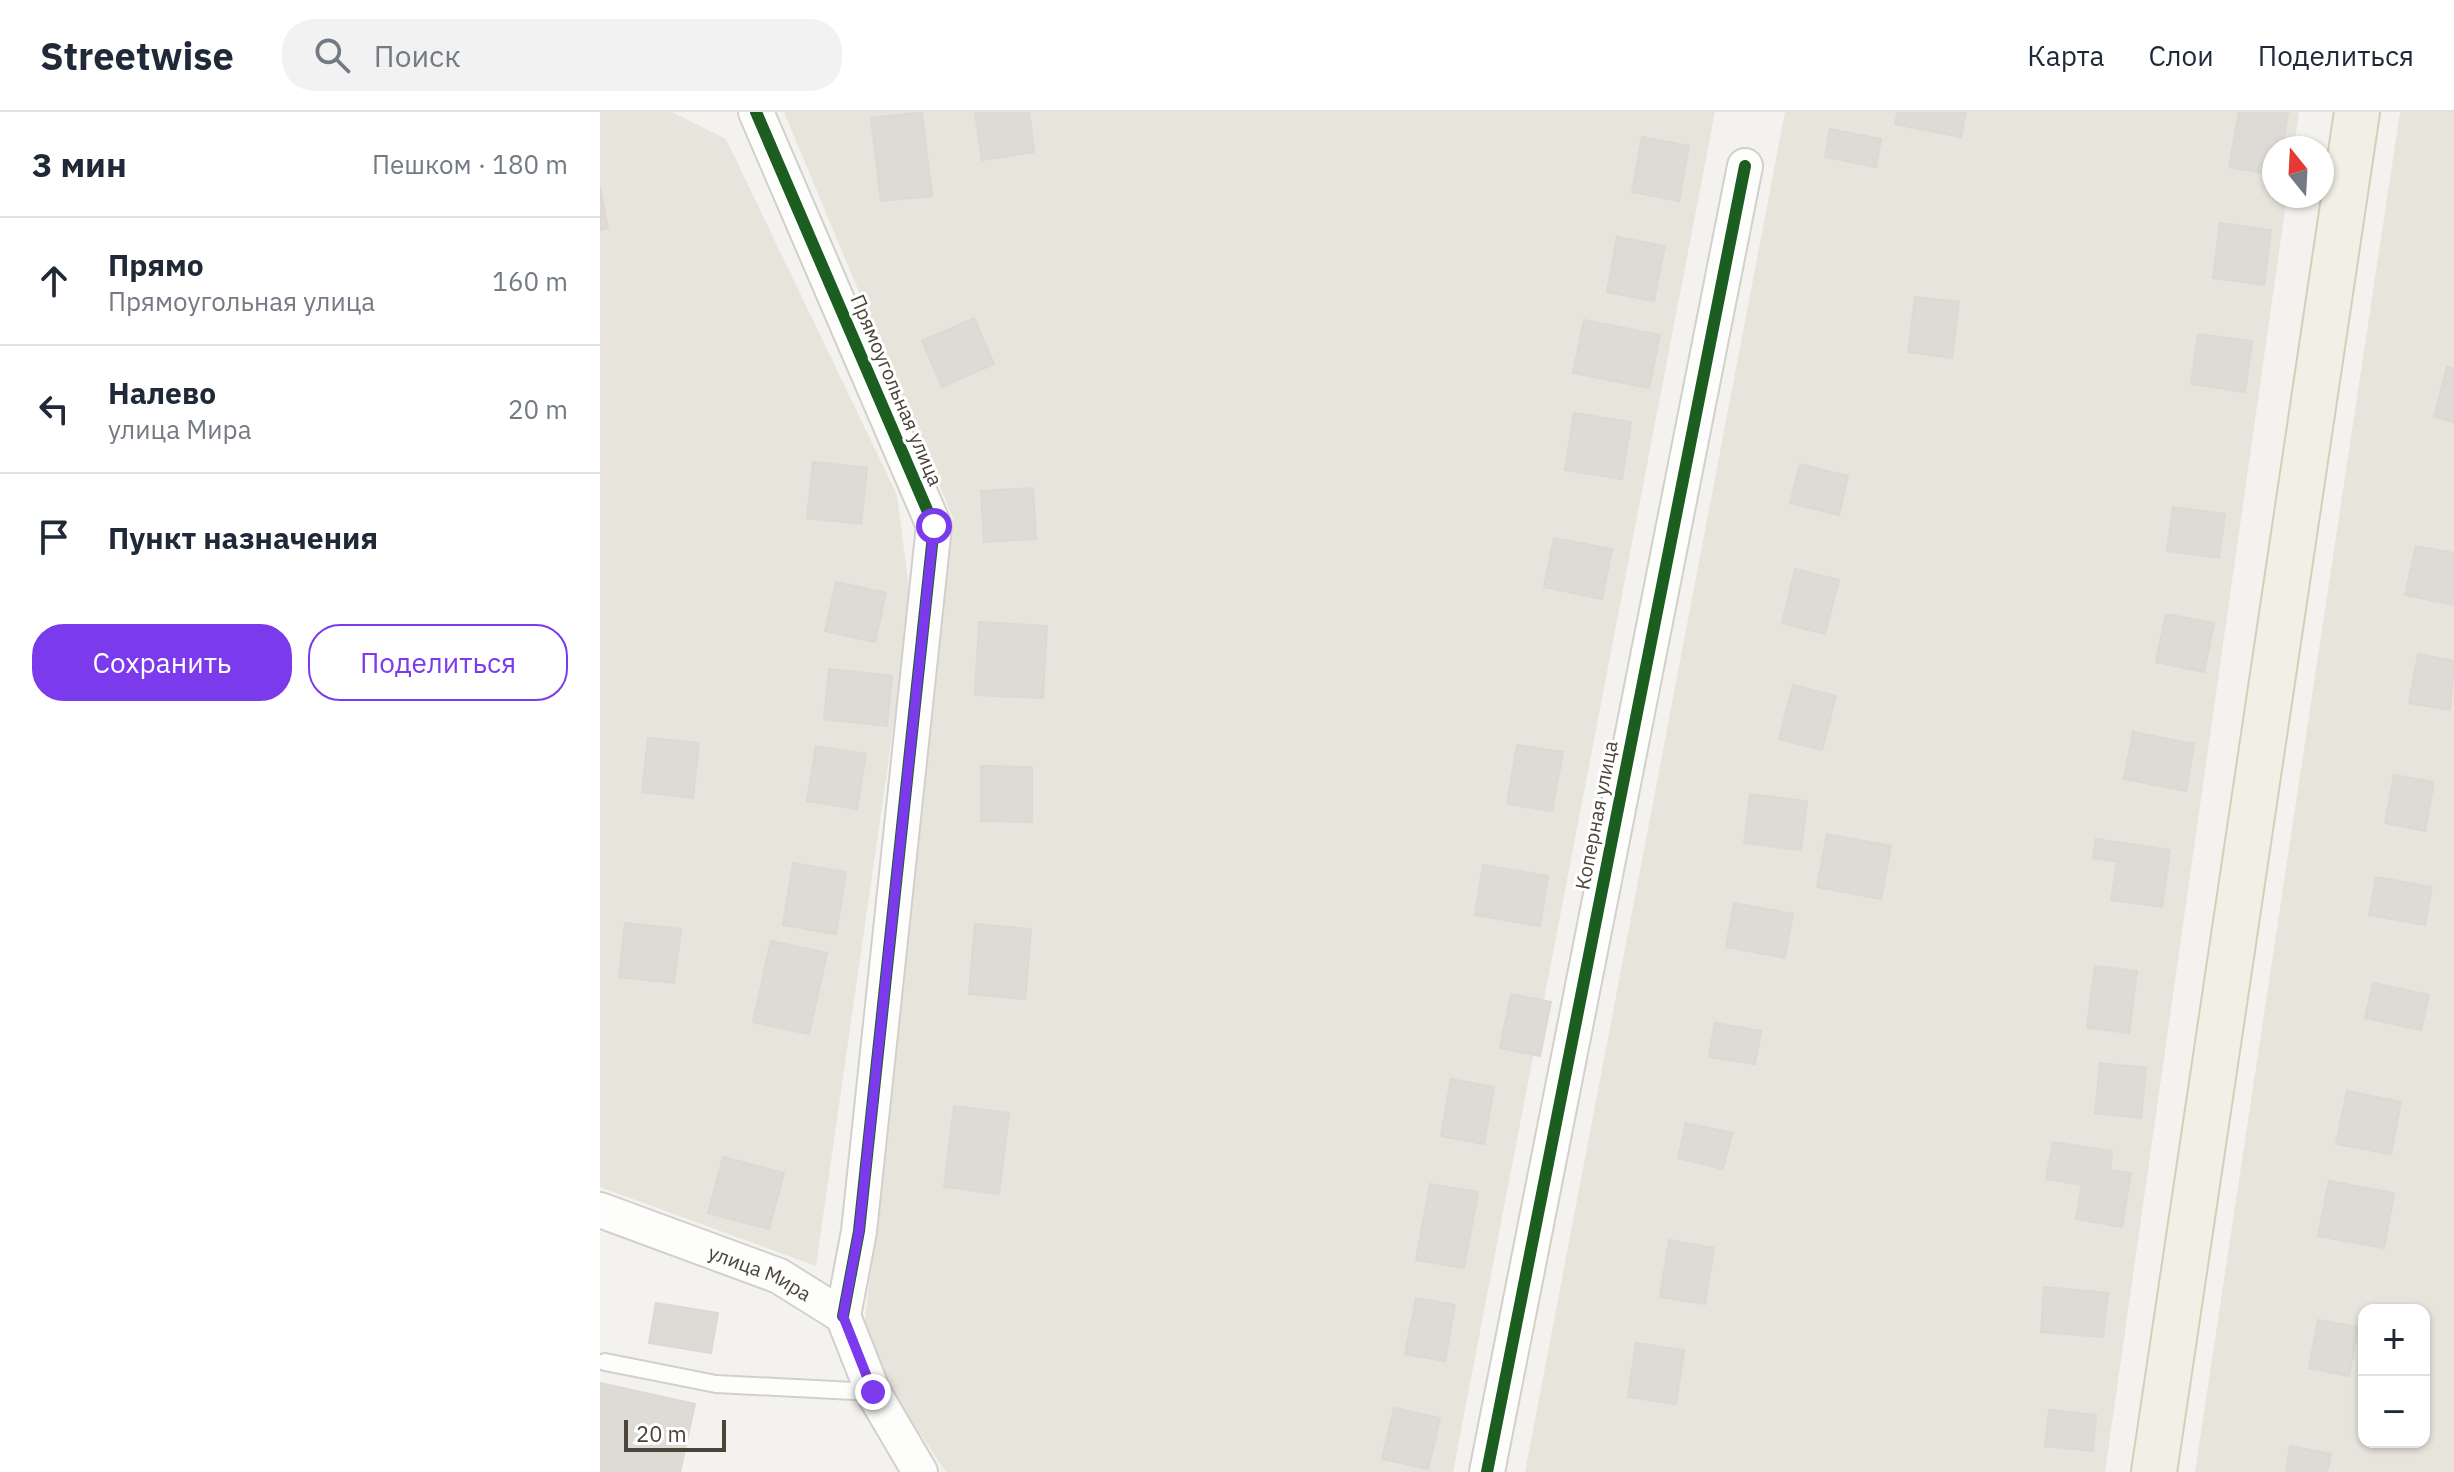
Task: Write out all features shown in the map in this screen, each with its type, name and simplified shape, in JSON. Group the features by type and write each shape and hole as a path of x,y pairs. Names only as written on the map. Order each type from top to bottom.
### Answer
{"main road":[{"path":"2154,1472 2357,112"}],"street":[{"name":"Прямоугольная улица","path":"756,112 934,526 859,1231 843,1316"},
{"name":"Коперная улица","path":"1487,1472 1745,166"},
{"name":"улица Мира","path":"600,1210 779,1276 843,1316"},
{"path":"843,1316 873,1392 920,1472"}],"lane":[{"path":"605,1362 716,1384 873,1392"}],"shaded area":[{"path":"600,112 672,112 726,139 897,495 911,604 816,1266 600,1187"},
{"path":"784,112 1715,112 1453,1472 946,1472 862,1348 953,518"},
{"path":"1785,112 2299,112 2296,136 2262,136 2262,208 2285,208 2105,1472 1525,1472"},
{"path":"2400,112 2454,112 2454,1472 2195,1472"}],"building":[{"path":"922,112 932,196 881,201 871,118"},
{"path":"975,112 1029,112 1034,152 982,160"},
{"path":"1898,112 1966,112 1961,137 1895,124"},
{"path":"2239,112 2288,113 2284,136 2262,136 2262,173 2229,167"},
{"path":"1830,129 1881,139 1876,167 1825,157"},
{"path":"1642,137 1689,146 1679,201 1632,192"},
{"path":"600,187 608,228 600,230"},
{"path":"2220,223 2271,230 2264,285 2213,278"},
{"path":"1617,237 1665,246 1654,301 1607,292"},
{"path":"1915,297 1959,302 1952,358 1908,352"},
{"path":"974,318 994,364 942,387 922,341"},
{"path":"1584,320 1660,335 1649,388 1573,373"},
{"path":"2198,334 2252,341 2245,392 2191,384"},
{"path":"2447,367 2454,369 2454,422 2434,417"},
{"path":"1574,413 1631,422 1622,479 1565,470"},
{"path":"813,462 867,468 861,524 807,518"},
{"path":"1800,464 1848,476 1839,515 1790,503"},
{"path":"1033,488 1036,539 984,542 981,491"},
{"path":"2173,507 2225,514 2219,558 2167,551"},
{"path":"1554,538 1612,549 1602,599 1544,587"},
{"path":"2416,546 2454,553 2454,605 2405,595"},
{"path":"1795,569 1839,580 1825,634 1782,623"},
{"path":"836,582 886,593 875,642 825,631"},
{"path":"2166,614 2214,623 2204,672 2156,662"},
{"path":"979,622 1047,626 1043,698 975,695"},
{"path":"2418,654 2454,661 2450,710 2409,703"},
{"path":"829,669 892,676 887,726 824,719"},
{"path":"1793,685 1836,696 1822,750 1779,739"},
{"path":"2133,732 2194,744 2186,791 2124,779"},
{"path":"648,738 699,743 693,798 642,792"},
{"path":"1517,745 1563,752 1552,811 1507,804"},
{"path":"816,746 866,754 857,809 807,801"},
{"path":"981,766 1032,767 1032,822 981,821"},
{"path":"2394,775 2434,782 2425,831 2385,823"},
{"path":"1750,794 1807,801 1801,850 1744,843"},
{"path":"1827,834 1891,846 1881,899 1817,887"},
{"path":"2096,839 2170,850 2162,907 2111,900 2117,862 2093,858"},
{"path":"793,863 846,872 836,934 783,925"},
{"path":"1483,865 1548,876 1540,926 1475,915"},
{"path":"2376,877 2432,887 2425,925 2369,915"},
{"path":"1734,903 1793,914 1785,958 1726,947"},
{"path":"625,923 681,929 674,983 619,977"},
{"path":"975,924 1031,929 1025,999 969,994"},
{"path":"771,941 827,953 809,1034 753,1022"},
{"path":"2095,966 2137,971 2129,1033 2087,1028"},
{"path":"2373,983 2429,995 2421,1030 2365,1018"},
{"path":"1511,994 1551,1002 1540,1056 1500,1048"},
{"path":"1715,1023 1761,1031 1755,1064 1709,1057"},
{"path":"2100,1063 2146,1068 2141,1118 2095,1113"},
{"path":"1451,1079 1494,1087 1484,1144 1441,1136"},
{"path":"2347,1091 2401,1102 2391,1154 2336,1144"},
{"path":"954,1106 1009,1113 999,1194 944,1187"},
{"path":"1686,1123 1732,1133 1723,1169 1678,1158"},
{"path":"2053,1142 2112,1151 2110,1170 2131,1173 2122,1227 2076,1219 2082,1185 2046,1179"},
{"path":"723,1157 784,1173 769,1229 708,1213"},
{"path":"2329,1181 2394,1193 2384,1248 2318,1236"},
{"path":"1430,1184 1478,1192 1464,1268 1416,1260"},
{"path":"1669,1240 1714,1248 1705,1304 1660,1297"},
{"path":"2044,1287 2108,1293 2103,1337 2041,1332"},
{"path":"1416,1298 1455,1305 1445,1361 1405,1354"},
{"path":"656,1303 718,1313 711,1353 649,1343"},
{"path":"2318,1320 2358,1327 2349,1376 2309,1368"},
{"path":"1636,1343 1684,1350 1676,1404 1628,1397"},
{"path":"600,1383 695,1404 680,1472 600,1472"},
{"path":"1394,1408 1440,1418 1428,1469 1382,1459"},
{"path":"2049,1410 2096,1415 2093,1451 2045,1446"},
{"path":"2290,1446 2331,1454 2327,1472 2286,1472"}],"cycle path":[{"path":"756,112 934,526 859,1231 843,1316"},
{"path":"1487,1472 1745,166"}],"route":[{"path":"873,1392 843,1316 859,1231 934,526"}]}
